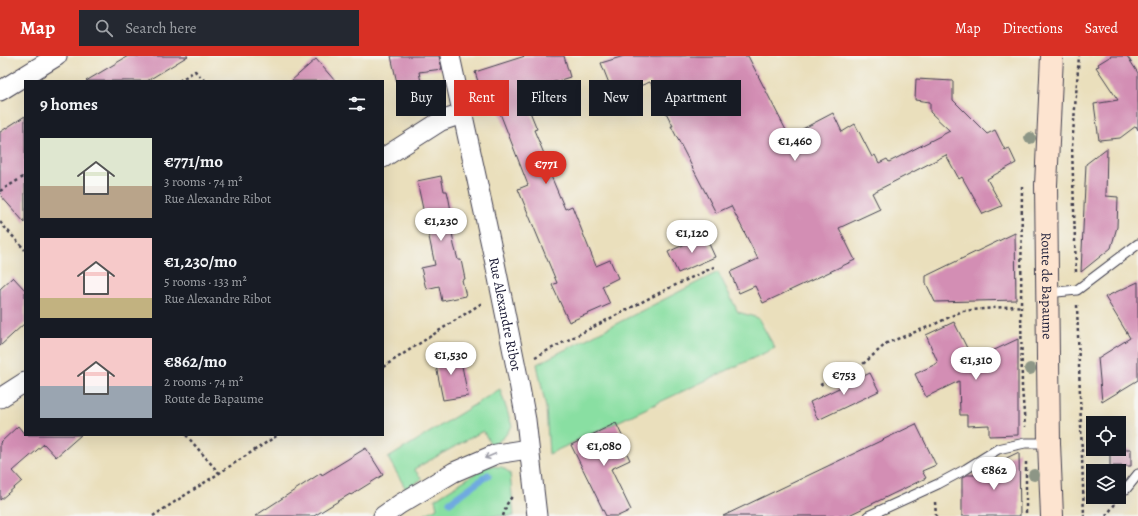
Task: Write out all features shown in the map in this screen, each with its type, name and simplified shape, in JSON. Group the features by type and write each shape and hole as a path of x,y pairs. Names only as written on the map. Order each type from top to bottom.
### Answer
{"main road":[{"name":"Route de Bapaume","path":"1052,56 1047,149 1047,300 1049,443 1052,516"}],"street":[{"path":"0,91 57,56"},
{"name":"Rue Alexandre Ribot","path":"450,56 455,80"},
{"path":"0,79 20,78"},
{"path":"384,157 441,121 456,116"},
{"name":"Rue Alexandre Ribot","path":"462,116 515,360 526,420 528,449 537,516"},
{"path":"0,398 24,383"},
{"path":"383,516 400,504 454,472 496,454 528,449"}],"lane":[{"path":"1047,300 1077,290 1138,244"},
{"path":"868,516 938,484 998,449 1026,443 1049,443"},
{"path":"1126,489 1138,474"}],"path":[{"path":"181,80 195,71 204,80"},
{"path":"0,191 24,177"},
{"path":"0,222 24,249"},
{"path":"515,360 536,357 665,290 714,267"},
{"path":"384,366 482,303 501,296"},
{"path":"820,385 863,364 887,343 933,325 962,311 1015,306 1021,307 1047,300"},
{"path":"187,436 219,473"},
{"path":"153,516 276,436"}],"green space":[{"path":"718,272 738,312 758,318 775,348 549,454 546,408 537,364"},
{"path":"500,389 512,426 504,437 492,446 483,431 414,469 422,479 406,489 388,458"},
{"path":"487,466 502,467 510,473 514,516 422,516 437,508 435,499"}],"building":[{"path":"128,56 188,56 149,80 88,80"},
{"path":"391,56 439,56 442,69 419,72 421,80 396,80"},
{"path":"525,56 564,56 570,77 560,80 517,80 517,116 532,116 537,129 534,130 553,175 551,176 565,209 572,206 596,266 610,260 618,278 602,286 610,304 569,322 552,285 557,283 518,189 528,185 501,116 509,116 509,80 478,80 475,72"},
{"path":"624,56 748,56 789,136 833,113 842,132 855,124 872,157 875,155 879,163 887,159 889,162 950,131 930,112 930,102 915,100 916,79 953,81 953,100 987,134 995,130 1005,150 1009,148 1016,163 987,179 1002,206 983,214 962,177 959,179 946,155 872,193 880,209 839,228 855,260 763,303 755,286 739,293 730,272 758,259 731,206 716,213 671,126 673,126 668,116 741,116 741,80 651,80 651,84 650,82 643,85 643,80 608,80 601,63"},
{"path":"1111,56 1127,56 1138,73 1138,130 1136,126 1120,138 1099,140 1094,104 1118,100 1096,67 1099,66 1098,64"},
{"path":"316,59 334,80 292,80"},
{"path":"24,117 24,222 0,195 0,132"},
{"path":"1107,148 1106,196 1118,197 1117,227 1111,248 1081,272 1086,164"},
{"path":"441,176 444,191 447,191 449,200 451,211 449,212 454,245 458,260 461,260 465,279 462,280 466,296 442,301 439,286 426,289 421,268 435,265 417,181"},
{"path":"1015,233 1016,300 935,302 926,283 926,276"},
{"path":"705,235 715,257 678,273 668,252"},
{"path":"13,277 24,289 24,324 0,346 0,289"},
{"path":"1138,282 1138,380 1102,402 1098,358 1130,338 1105,297"},
{"path":"954,322 973,360 1018,339 1018,435 989,436 989,425 967,426 967,415 960,415 959,381 926,397 915,374 938,363 926,335"},
{"path":"459,351 468,396 443,400 434,356"},
{"path":"870,373 879,391 818,420 810,402"},
{"path":"616,423 626,444 623,445 630,460 611,469 631,510 618,516 606,516 571,445"},
{"path":"916,424 936,465 922,471 926,478 847,516 723,516"},
{"path":"18,426 24,436 80,436 56,457 44,444 13,471 22,481 0,500 0,443"},
{"path":"366,448 383,475 351,495 350,494 314,516 255,516 321,473 322,475"},
{"path":"1126,449 1131,449 1131,466 1126,466 1126,464 1110,464 1110,456 1126,456"},
{"path":"1019,452 1020,516 962,516 962,478 967,475 990,475 990,466"}],"waterway":[{"path":"450,502 488,475"}]}
